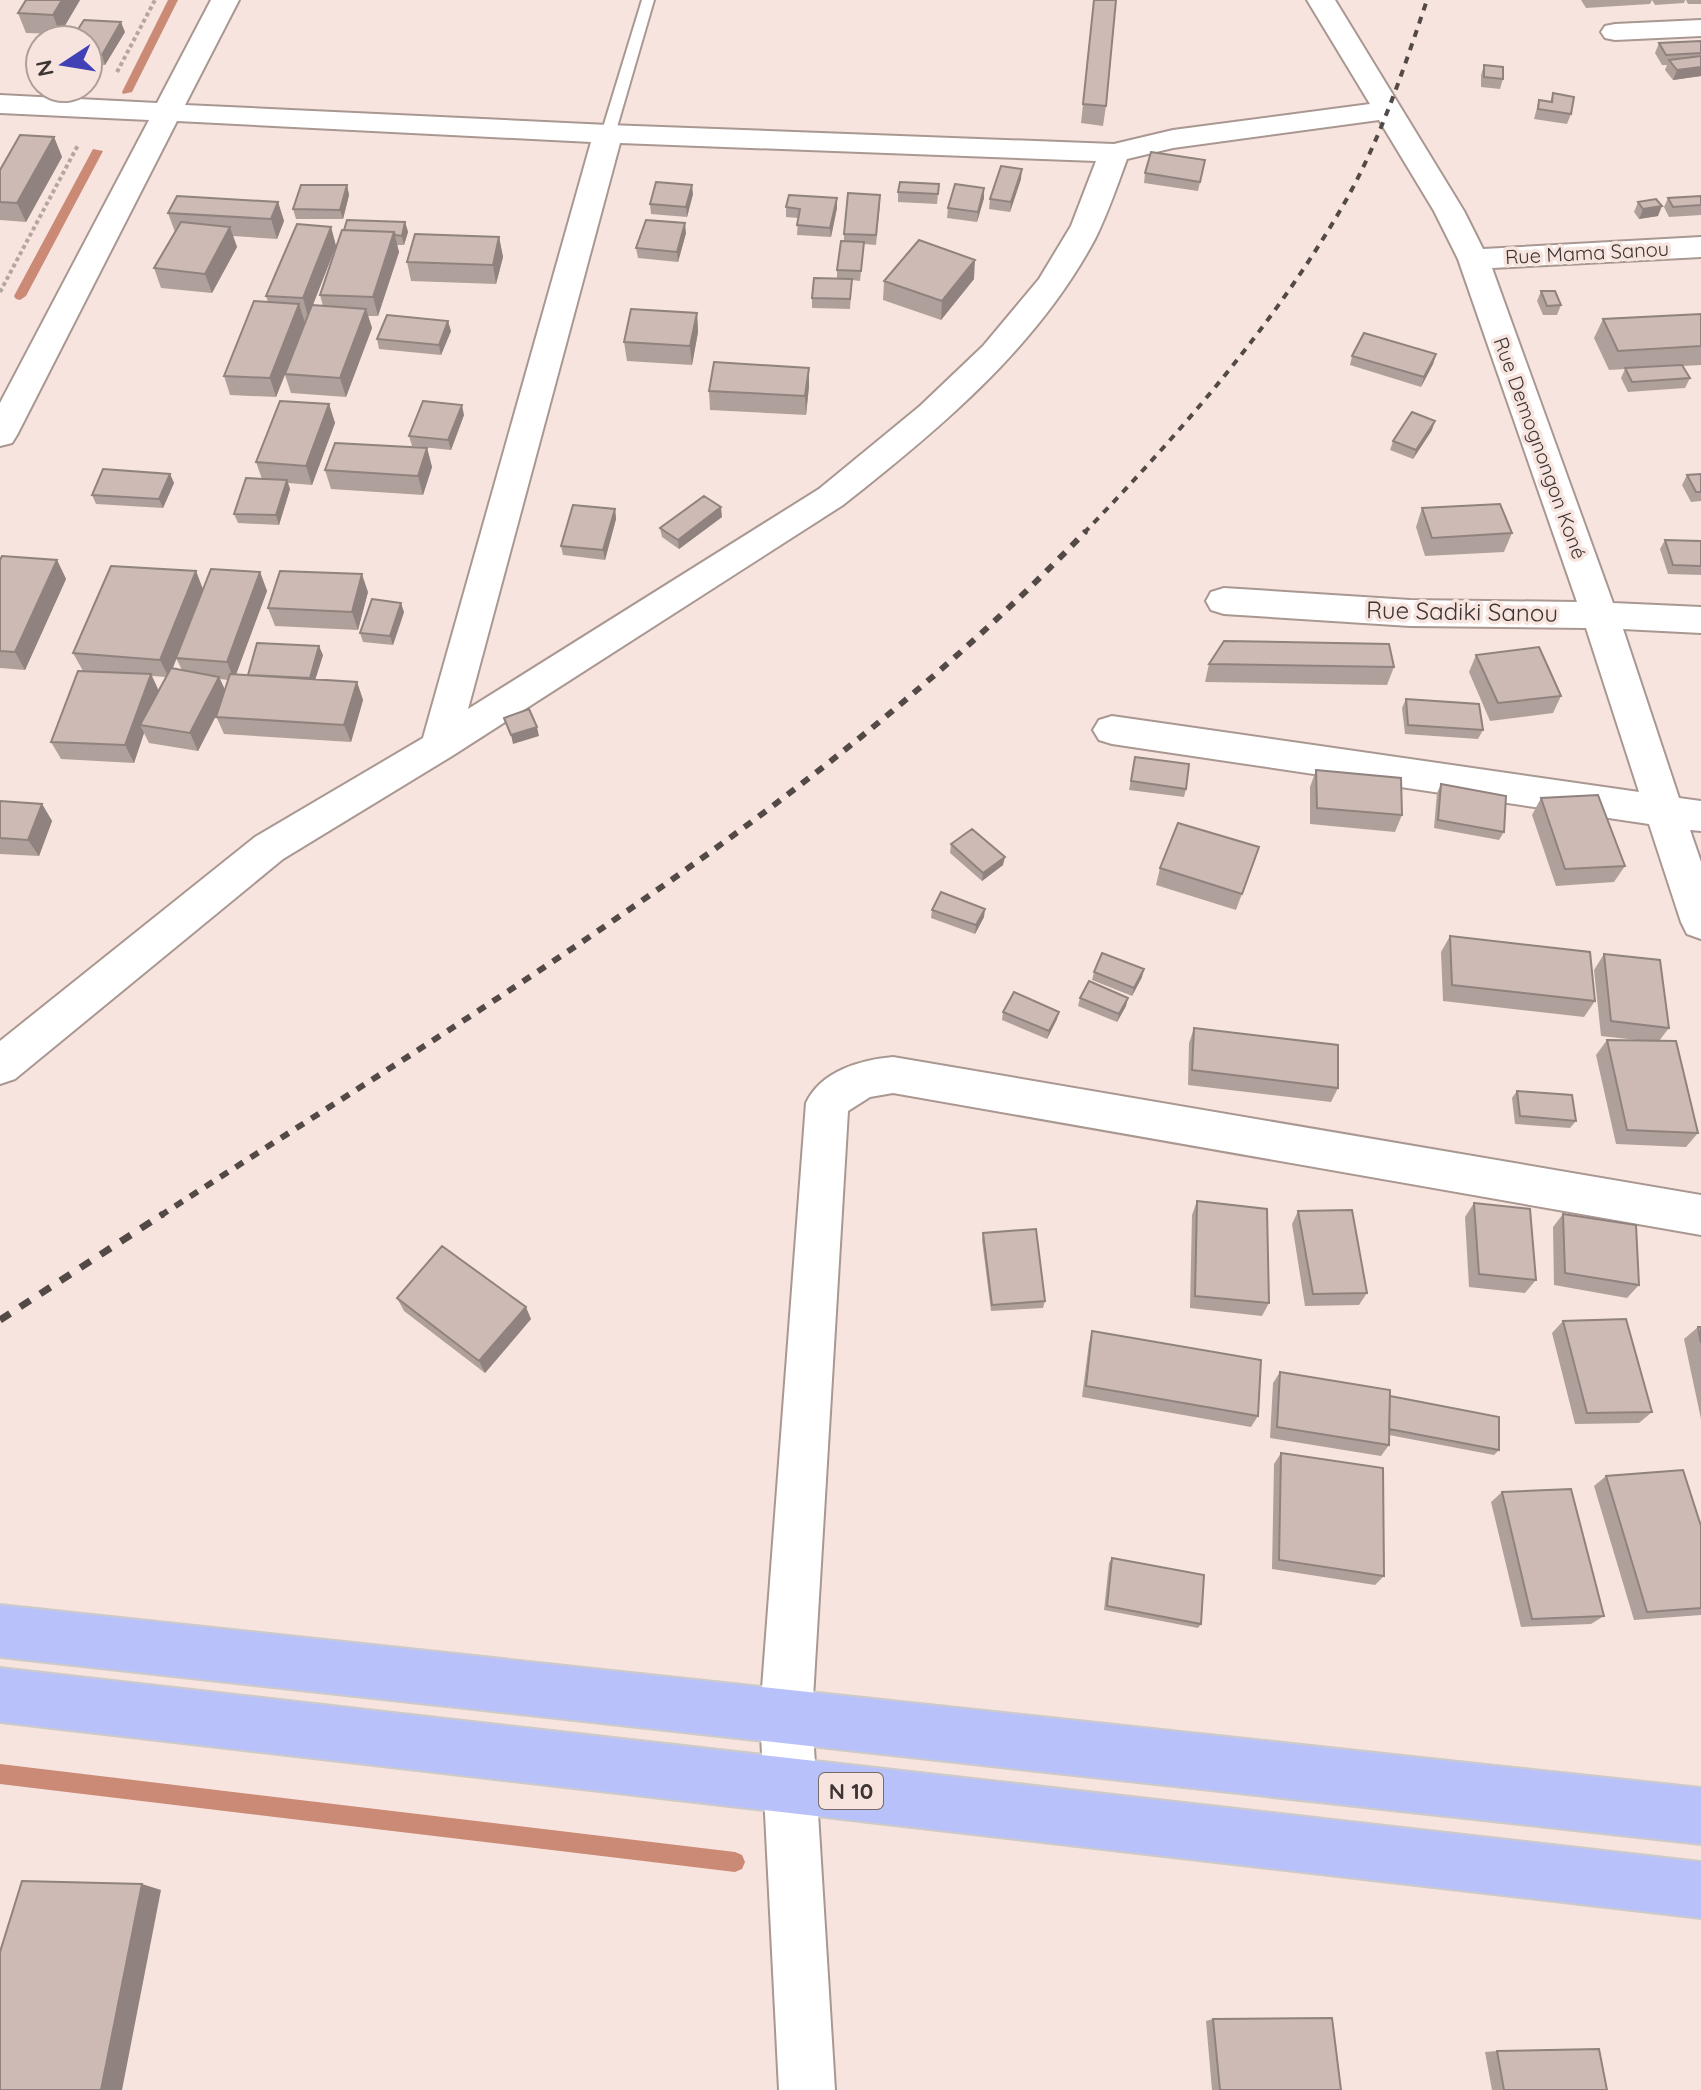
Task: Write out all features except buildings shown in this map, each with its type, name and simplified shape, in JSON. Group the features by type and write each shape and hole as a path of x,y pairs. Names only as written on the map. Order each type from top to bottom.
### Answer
{"main road":[{"path":"0,1631 1701,1816"},
{"name":"N 10","path":"0,1695 1701,1890"}],"street":[{"path":"0,435 225,0"},
{"name":"Rue Demognongon Koné","path":"1321,0 1449,211 1473,259 1600,615 1701,922"},
{"path":"1615,32 1701,28"},
{"path":"0,104 608,134 1114,153 1173,139 1389,110"},
{"path":"439,746 608,134"},
{"path":"0,1066 269,848 439,746 831,497 934,413 994,354 1045,293 1091,216 1114,153"},
{"name":"Rue Mama Sanou","path":"1473,259 1701,247"},
{"name":"Rue Sadiki Sanou","path":"1224,601 1410,613 1600,615 1701,620"},
{"path":"1112,730 1663,808 1701,816"},
{"path":"807,2090 786,1715 827,1103 845,1087 871,1077 893,1075 1701,1215"}],"lane":[{"path":"608,134 648,0"}],"waterway":[{"path":"127,92 173,0"},
{"path":"20,296 97,151"},
{"path":"0,1774 735,1862"}],"railway":[{"path":"1084,533 1155,457 1222,378 1314,253 1367,159 1427,0"},
{"path":"160,1216 524,981 760,815 874,726 983,632 1084,533"},
{"path":"0,1320 163,1214"}]}
